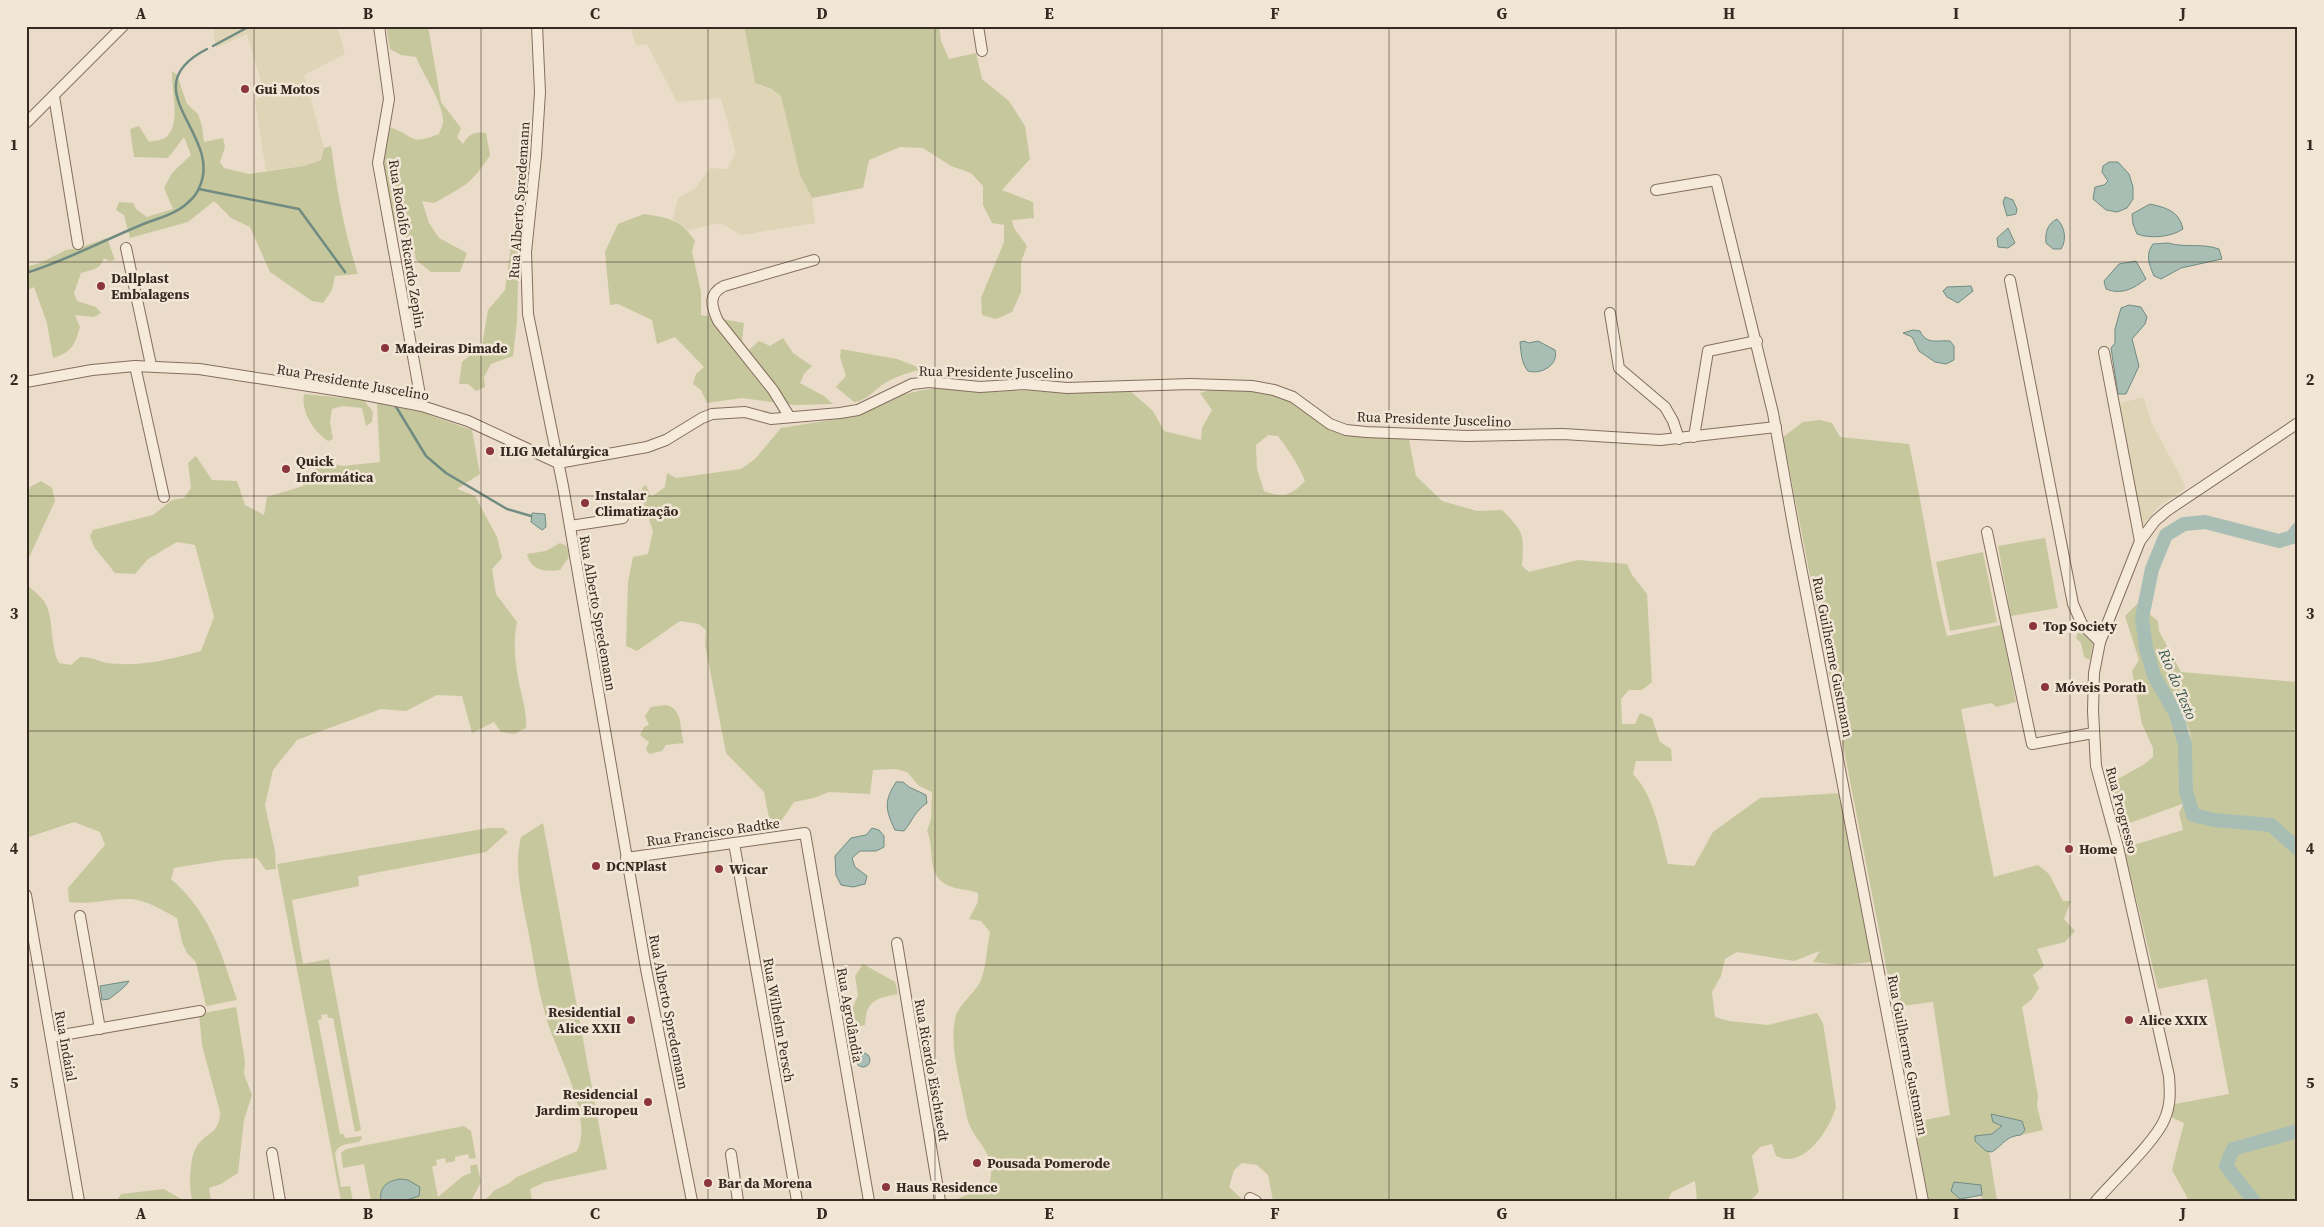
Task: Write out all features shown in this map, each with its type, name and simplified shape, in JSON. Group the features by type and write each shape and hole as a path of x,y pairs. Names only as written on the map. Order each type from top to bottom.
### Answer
{"street":[{"path":"26,123 54,96 112,31 123,26"},
{"name":"Rua Rodolfo Ricardo Zeplin","path":"378,26 389,99 378,163 422,406"},
{"name":"Rua Alberto Spredemann","path":"537,26 540,92 536,156 526,252 526,293 532,340 570,526 626,858 692,1201"},
{"path":"978,26 982,51"},
{"path":"54,96 78,244"},
{"name":"Rua Guilherme Gustmann","path":"1656,190 1716,180 1757,341 1776,427 1794,536 1922,1201"},
{"path":"126,248 151,365"},
{"path":"789,416 774,390 718,321 714,311 713,295 717,289 724,286 814,260"},
{"path":"2010,280 2073,604 2082,624 2100,642"},
{"path":"1610,313 1619,368 1665,406 1673,421 1679,439"},
{"path":"1694,438 1708,351 1757,341"},
{"path":"2104,352 2140,542"},
{"name":"Rua Presidente Juscelino","path":"26,382 92,370 135,366 151,365 199,369 360,394 422,406 468,421 558,463 647,447 666,440 712,414 745,412 771,419 840,413 858,410 905,387 929,382 980,387 1024,384 1067,388 1226,384 1252,386 1274,390 1293,397 1330,424 1346,430 1467,436 1563,434 1641,440 1694,438 1776,427"},
{"path":"135,366 164,497"},
{"name":"Rua Progresso","path":"2096,1201 2159,1130 2169,1106 2170,1091 2169,1076 2118,847 2096,766 2093,733 2094,672 2100,642 2140,542 2155,521 2168,510 2298,423"},
{"path":"570,526 623,518"},
{"path":"1987,532 2032,744 2093,733"},
{"name":"Rua Francisco Radtke","path":"626,858 805,833"},
{"name":"Rua Agrolândia","path":"805,833 869,1201"},
{"name":"Rua Wilhelm Persch","path":"734,843 797,1201"},
{"name":"Rua Indaial","path":"26,895 79,1201"},
{"path":"80,916 100,1029"},
{"name":"Rua Ricardo Eischtaedt","path":"897,943 940,1201"},
{"path":"51,1037 200,1011"},
{"path":"272,1153 280,1201"},
{"path":"731,1154 738,1201"}],"shaded area":[{"path":"213,26 337,26 345,54 304,75 324,148 321,160 304,166 266,171 255,101 262,96 263,88 247,34 216,48"},
{"path":"630,26 744,26 755,83 781,95 800,175 812,198 815,223 741,235 721,223 688,230 673,219 678,198 695,189 710,168 727,169 736,153 721,98 677,102 647,44 636,45"},
{"path":"2109,162 2118,162 2129,174 2133,187 2133,199 2127,208 2117,212 2106,210 2093,199 2095,187 2104,185 2108,181 2102,172 2103,166"},
{"path":"2005,197 2013,200 2017,209 2016,214 2007,216 2003,202"},
{"path":"2150,204 2162,207 2175,214 2179,218 2183,229 2173,234 2161,236 2142,236 2137,234 2132,214"},
{"path":"2057,219 2062,226 2064,242 2061,249 2053,249 2046,243 2046,236 2047,229"},
{"path":"2008,228 2015,243 2008,248 1998,247 1997,238"},
{"path":"2168,243 2213,247 2219,249 2222,259 2181,268 2161,279 2154,276 2148,256 2153,244"},
{"path":"2136,261 2146,279 2137,286 2127,290 2112,291 2106,289 2104,281 2119,264"},
{"path":"1971,286 1973,291 1958,303 1947,297 1943,291 1947,287"},
{"path":"2129,305 2141,307 2147,317 2145,324 2132,339 2139,366 2126,394 2118,394 2111,348 2115,343 2115,329 2121,308"},
{"path":"1913,330 1920,331 1929,340 1950,341 1954,346 1954,360 1946,364 1935,362 1919,351 1912,337 1903,333"},
{"path":"1538,341 1555,350 1556,355 1552,364 1538,372 1528,371 1521,353 1520,342 1529,343"},
{"path":"2143,397 2152,424 2185,488 2158,507 2142,526 2118,404"},
{"path":"532,513 545,514 546,527 542,530 531,522"},
{"path":"896,782 903,782 926,795 927,803 916,813 904,831 895,830 887,805 889,795"},
{"path":"872,828 879,830 884,836 884,847 876,851 860,851 852,858 855,867 867,876 865,884 853,887 841,885 836,875 835,856 851,838 866,835"},
{"path":"129,981 109,999 102,1000 100,986"},
{"path":"860,1053 866,1053 870,1060 866,1067 860,1067 856,1063 856,1057"},
{"path":"1991,1114 2022,1121 2025,1130 2021,1135 2008,1139 1992,1152 1986,1151 1975,1141 1975,1136 1992,1134 2002,1126 1993,1122"},
{"path":"408,1180 420,1187 419,1196 403,1201 381,1201 383,1188 391,1181"},
{"path":"1954,1182 1981,1185 1982,1195 1960,1199 1951,1191"}],"green space":[{"path":"386,26 428,26 441,102 461,128 457,137 463,144 472,134 478,132 486,133 490,155 472,179 434,203 422,201 429,223 439,238 467,253 460,272 431,272 416,260 413,243 400,232 393,217 383,177 383,159 390,127 413,138 422,139 439,134 443,121 439,102 416,57 401,55 390,49"},
{"path":"744,26 939,26 941,41 949,59 976,53 982,79 1009,101 1025,126 1030,159 1002,190 1033,202 1034,218 1012,220 1014,228 1027,246 1021,262 1021,292 1012,312 996,319 982,315 981,298 1004,242 1004,225 992,223 983,205 983,186 971,173 951,166 923,148 900,147 869,160 863,188 812,198 800,175 781,96 771,89 755,83"},
{"path":"172,71 177,75 187,104 198,114 204,142 223,138 225,147 220,162 224,168 249,174 304,166 321,160 324,148 331,146 342,211 358,274 335,276 332,290 323,303 312,301 270,272 250,227 231,218 214,201 188,222 130,238 124,215 116,210 119,202 133,203 136,209 147,217 173,209 164,188 172,173 191,155 184,137 168,158 134,157 130,129 139,126 149,142 165,138 170,133 174,116"},
{"path":"644,214 660,217 679,224 695,241 692,251 701,292 701,315 744,323 742,341 749,350 759,341 770,346 783,338 793,353 812,366 804,374 800,383 824,396 833,404 795,405 742,398 707,403 701,390 693,384 696,374 704,367 675,337 657,344 652,320 618,304 610,305 605,252 618,224"},
{"path":"107,238 115,260 109,261 104,258 98,267 81,273 74,293 77,301 96,307 101,313 94,317 75,315 80,327 72,347 65,353 53,358 47,323 34,287 26,291 26,267 40,263 66,250 79,248"},
{"path":"519,244 517,322 513,356 491,364 484,377 485,387 476,391 468,384 459,384 462,362 482,346 488,310 505,290 511,246"},
{"path":"841,349 897,359 923,369 894,378 867,397 854,402 836,387 846,376 840,357"},
{"path":"941,388 983,392 1036,390 1064,393 1128,389 1153,411 1164,431 1201,440 1202,428 1212,410 1200,393 1215,389 1244,389 1275,395 1289,399 1333,431 1409,440 1416,476 1442,501 1477,511 1502,510 1510,518 1519,529 1523,540 1522,566 1529,572 1578,560 1627,564 1632,575 1647,594 1652,682 1642,690 1629,690 1621,699 1622,724 1635,724 1640,713 1652,718 1660,742 1671,749 1672,761 1636,761 1633,774 1652,805 1668,864 1694,866 1713,832 1760,798 1840,793 1872,962 1842,965 1813,962 1820,951 1794,961 1737,952 1725,959 1721,976 1712,992 1715,1017 1729,1021 1768,1025 1817,1013 1823,1023 1836,1107 1829,1124 1818,1140 1804,1154 1796,1158 1787,1159 1776,1156 1772,1144 1760,1147 1752,1156 1759,1192 1750,1201 1697,1201 1695,1181 1672,1192 1667,1201 1273,1201 1268,1175 1257,1165 1242,1163 1234,1170 1229,1187 1244,1201 952,1201 989,1186 991,1173 987,1154 973,1132 966,1113 953,1039 956,1015 981,979 990,932 981,921 969,919 978,902 978,893 943,883 934,871 930,839 927,831 931,819 932,792 919,786 907,772 895,769 873,770 870,794 829,792 814,798 794,802 781,821 769,818 764,792 726,753 705,644 706,630 699,624 680,621 637,651 626,646 628,582 633,557 648,554 653,531 644,504 642,488 646,485 651,497 665,487 667,473 676,478 741,469 755,459 781,428 849,417 894,397 922,390","holes":["1268,435 1278,436 1293,458 1305,481 1291,493 1282,495 1264,491 1257,469 1256,445"]},
{"path":"304,394 364,400 373,412 372,422 366,426 362,408 343,406 332,409 330,422 333,439 328,441 309,420 304,408"},
{"path":"377,403 421,412 472,430 480,474 457,489 475,496 497,537 502,558 492,569 496,594 517,622 515,657 525,709 526,728 514,734 501,732 494,722 472,733 462,696 437,695 406,711 381,709 297,740 273,770 265,805 275,851 276,869 266,870 257,858 223,860 174,868 171,879 196,906 213,934 237,1000 206,1006 196,962 187,953 182,942 177,918 143,901 131,899 84,903 69,902 68,888 105,845 100,832 74,822 26,838 26,584 44,601 47,608 50,616 54,648 59,663 71,665 80,657 92,658 107,663 143,663 166,660 201,651 214,617 195,545 177,542 148,559 135,574 115,573 94,547 90,536 93,530 153,515 172,500 184,498 191,488 188,463 196,456 212,480 237,481 245,505 264,515 267,497 303,486 306,475 327,462 343,466 380,462"},
{"path":"1820,420 1832,423 1840,437 1909,444 1947,636 2001,625 2016,702 1996,707 1992,703 1961,709 1994,877 2038,865 2049,874 2063,901 2071,901 2064,919 2075,931 2065,942 2037,949 2044,966 2033,975 2039,988 2032,999 2022,1007 2038,1096 2037,1106 2043,1130 2021,1135 2025,1130 2022,1121 1991,1114 1997,1123 2002,1126 1994,1133 1985,1136 1979,1135 1986,1151 1989,1151 1997,1201 1983,1201 1981,1195 1950,1201 1929,1201 1914,1122 1950,1115 1933,1002 1894,1007 1783,437 1803,422"},
{"path":"41,481 52,488 55,501 26,564 26,499 30,487"},
{"path":"2045,538 2058,608 2011,616 1998,546"},
{"path":"560,543 567,546 569,557 560,570 549,571 539,569 529,560 527,554 546,551"},
{"path":"1983,552 1997,622 1950,631 1936,562"},
{"path":"2137,604 2158,621 2159,631 2181,672 2298,682 2298,1201 2189,1201 2172,1170 2184,1123 2171,1117 2175,1104 2229,1094 2207,979 2158,989 2124,848 2183,830 2179,813 2193,783 2190,731 2184,719 2182,804 2119,827 2107,785 2143,765 2153,757 2153,748 2142,724 2132,671 2139,660 2125,616"},
{"path":"2079,628 2083,628 2093,643 2090,660 2084,657 2081,643 2076,638"},
{"path":"666,705 672,707 678,715 684,743 666,745 662,751 649,754 646,749 649,742 640,735 644,727 649,725 645,716 651,707"},
{"path":"543,823 607,1169 545,1182 530,1189 532,1201 484,1201 495,1190 517,1177 577,1151 581,1137 581,1120 572,1084 551,1032 541,997 518,874 521,837"},
{"path":"489,828 503,828 508,832 486,852 358,876 359,886 292,900 303,964 329,959 361,1130 355,1132 333,1018 328,1018 327,1014 321,1015 322,1019 318,1020 340,1134 344,1134 345,1138 361,1136 362,1138 359,1142 341,1146 336,1150 335,1154 341,1187 350,1186 353,1201 341,1201 277,864"},
{"path":"863,964 895,982 898,994 884,997 874,1002 868,1010 865,1025 852,1028 850,1015 858,995 855,976"},
{"path":"236,1007 245,1061 244,1074 252,1095 244,1120 238,1173 221,1184 209,1188 211,1201 193,1201 190,1183 193,1154 203,1139 214,1130 219,1120 220,1112 202,1045 199,1014"},
{"path":"464,1126 471,1131 476,1158 469,1159 468,1154 455,1157 455,1161 446,1163 445,1158 436,1160 437,1165 432,1167 438,1197 463,1176 471,1173 470,1166 477,1164 481,1182 471,1201 371,1201 364,1164 343,1168 341,1153 346,1149"},
{"path":"164,1189 181,1199 180,1201 117,1201 121,1194"}],"waterway":[{"path":"213,46 250,26"},
{"path":"26,273 171,214 184,206 195,195 199,188 204,168 200,150 177,97 176,80 185,64 207,49"},
{"path":"199,189 299,209 345,272"},
{"path":"395,405 426,456 446,473 507,509 531,516"},
{"name":"Rio do Testo","path":"2298,529 2292,537 2279,541 2205,522 2184,524 2166,535 2152,569 2142,618 2146,648 2154,676 2176,714 2185,745 2186,791 2193,815 2214,820 2271,825 2298,849"},
{"name":"Rio do Testo","path":"2254,1201 2226,1166 2233,1149 2298,1131"}],"place":[{"name":"Gui Motos","path":"245,89"},
{"name":"Dallplast Embalagens","path":"101,286"},
{"name":"Madeiras Dimade","path":"385,348"},
{"name":"ILIG Metalúrgica","path":"490,451"},
{"name":"Quick Informática","path":"286,469"},
{"name":"Instalar Climatização","path":"585,503"},
{"name":"Top Society","path":"2033,626"},
{"name":"Móveis Porath","path":"2045,687"},
{"name":"Home","path":"2069,849"},
{"name":"DCNPlast","path":"596,866"},
{"name":"Wicar","path":"719,869"},
{"name":"Residential Alice XXII","path":"631,1020"},
{"name":"Alice XXIX","path":"2129,1020"},
{"name":"Residencial Jardim Europeu","path":"648,1102"},
{"name":"Pousada Pomerode","path":"977,1163"},
{"name":"Bar da Morena","path":"708,1183"},
{"name":"Haus Residence","path":"886,1187"}]}
